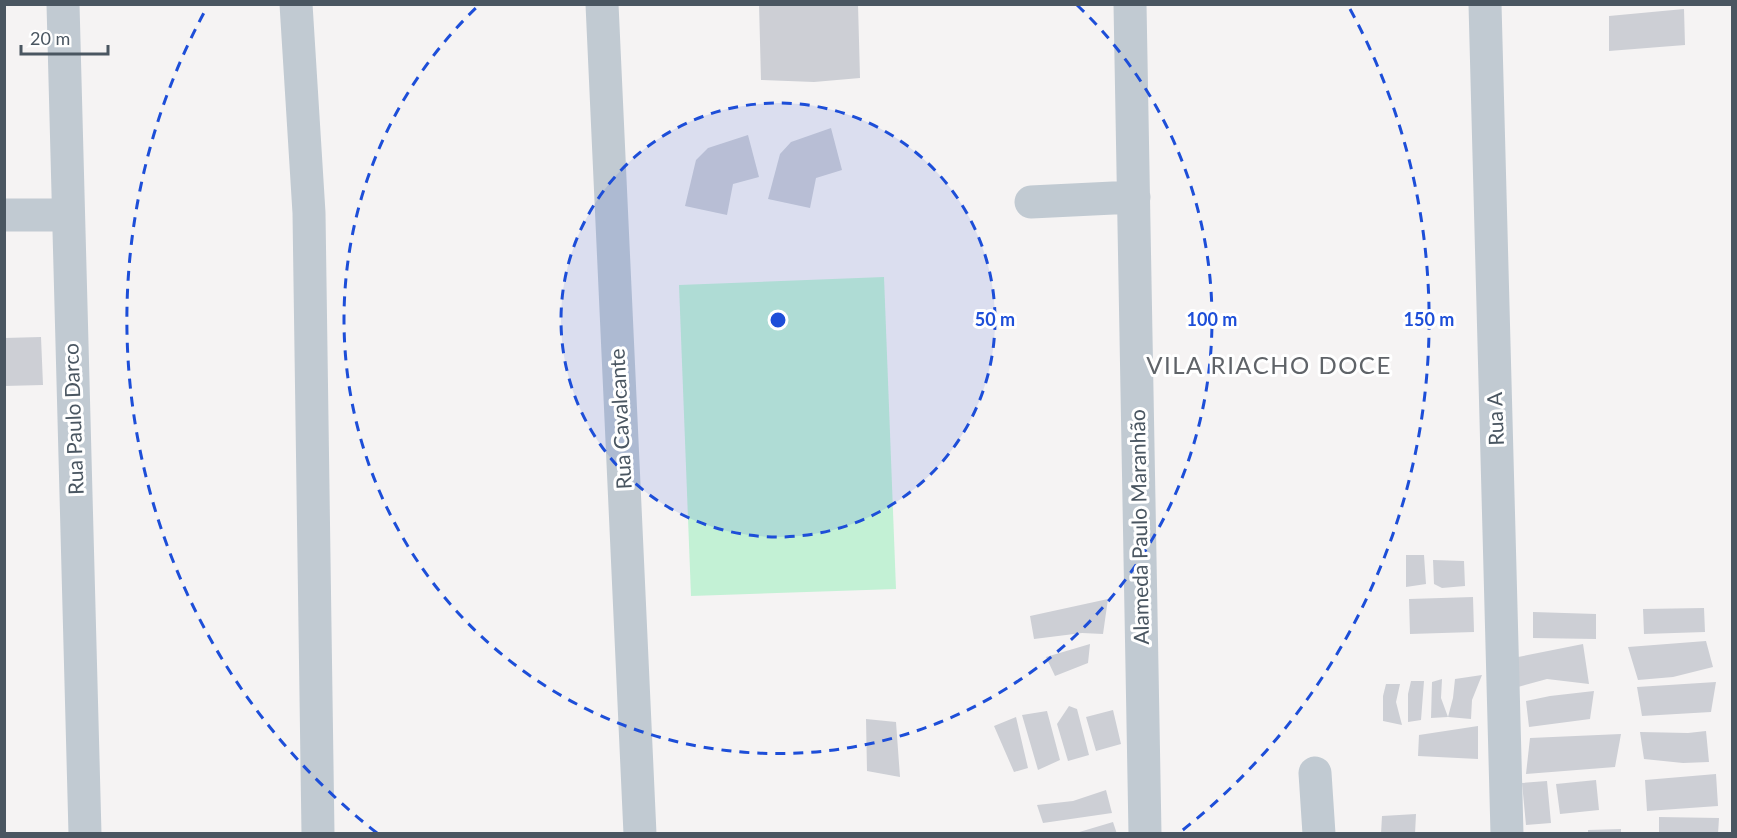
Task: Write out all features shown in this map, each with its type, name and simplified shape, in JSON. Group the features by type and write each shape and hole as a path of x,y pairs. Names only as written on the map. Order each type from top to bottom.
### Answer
{"street":[{"name":"Rua Paulo Darco","path":"63,4 85,834"},
{"path":"296,4 309,213 318,834"},
{"name":"Rua Cavalcante","path":"602,4 640,834"},
{"name":"Alameda Paulo Maranhão","path":"1130,4 1145,834"},
{"name":"Rua A","path":"1485,4 1507,834"},
{"path":"1030,202 1134,197"},
{"path":"4,215 68,215"},
{"path":"1315,774 1319,834"}],"green space":[{"path":"884,277 896,589 691,596 679,285"}],"building":[{"path":"759,4 858,4 860,78 814,82 761,80"},
{"path":"1684,9 1685,45 1609,51 1609,16"},
{"path":"831,128 842,170 816,178 810,208 768,199 780,154 791,142"},
{"path":"748,135 759,177 733,184 727,215 685,206 696,160 708,148"},
{"path":"41,337 43,385 4,386 4,338"},
{"path":"1406,555 1424,555 1426,584 1406,587"},
{"path":"1433,560 1464,561 1465,586 1442,588 1434,584"},
{"path":"1473,597 1474,632 1410,634 1409,599"},
{"path":"1108,599 1103,634 1082,633 1034,639 1030,616"},
{"path":"1704,608 1705,632 1644,634 1643,609"},
{"path":"1533,612 1596,614 1596,639 1533,638"},
{"path":"1706,641 1713,667 1673,677 1638,680 1628,647"},
{"path":"1090,644 1088,663 1055,676 1046,657"},
{"path":"1583,644 1589,684 1547,679 1518,687 1518,657"},
{"path":"1482,675 1472,700 1471,719 1448,717 1455,679"},
{"path":"1442,679 1441,698 1448,717 1431,718 1432,682"},
{"path":"1411,681 1424,681 1421,720 1408,722 1408,694"},
{"path":"1716,682 1711,712 1642,716 1637,687"},
{"path":"1386,684 1400,684 1396,702 1402,725 1383,721 1383,696"},
{"path":"1594,691 1590,719 1529,727 1526,701"},
{"path":"1069,706 1077,709 1089,755 1068,761 1057,724"},
{"path":"1113,710 1121,744 1096,751 1086,717"},
{"path":"1047,711 1060,760 1038,770 1022,715"},
{"path":"1016,717 1028,768 1014,772 994,726"},
{"path":"866,719 896,722 900,777 867,771"},
{"path":"1478,726 1478,759 1418,756 1419,735"},
{"path":"1706,731 1709,762 1683,763 1644,759 1640,732"},
{"path":"1621,734 1615,767 1526,774 1530,738"},
{"path":"1716,774 1718,806 1647,811 1645,780"},
{"path":"1596,780 1599,810 1560,814 1556,784"},
{"path":"1547,781 1551,823 1526,825 1522,783"},
{"path":"1106,790 1112,813 1043,823 1037,805 1073,801"},
{"path":"1416,814 1415,834 1381,834 1382,816"},
{"path":"1659,817 1719,818 1718,834 1659,834"},
{"path":"1113,822 1117,834 1076,834 1076,833"},
{"path":"1621,829 1621,834 1588,834 1588,830"}],"district":[{"name":"VILA RIACHO DOCE","path":"1269,366"}]}
